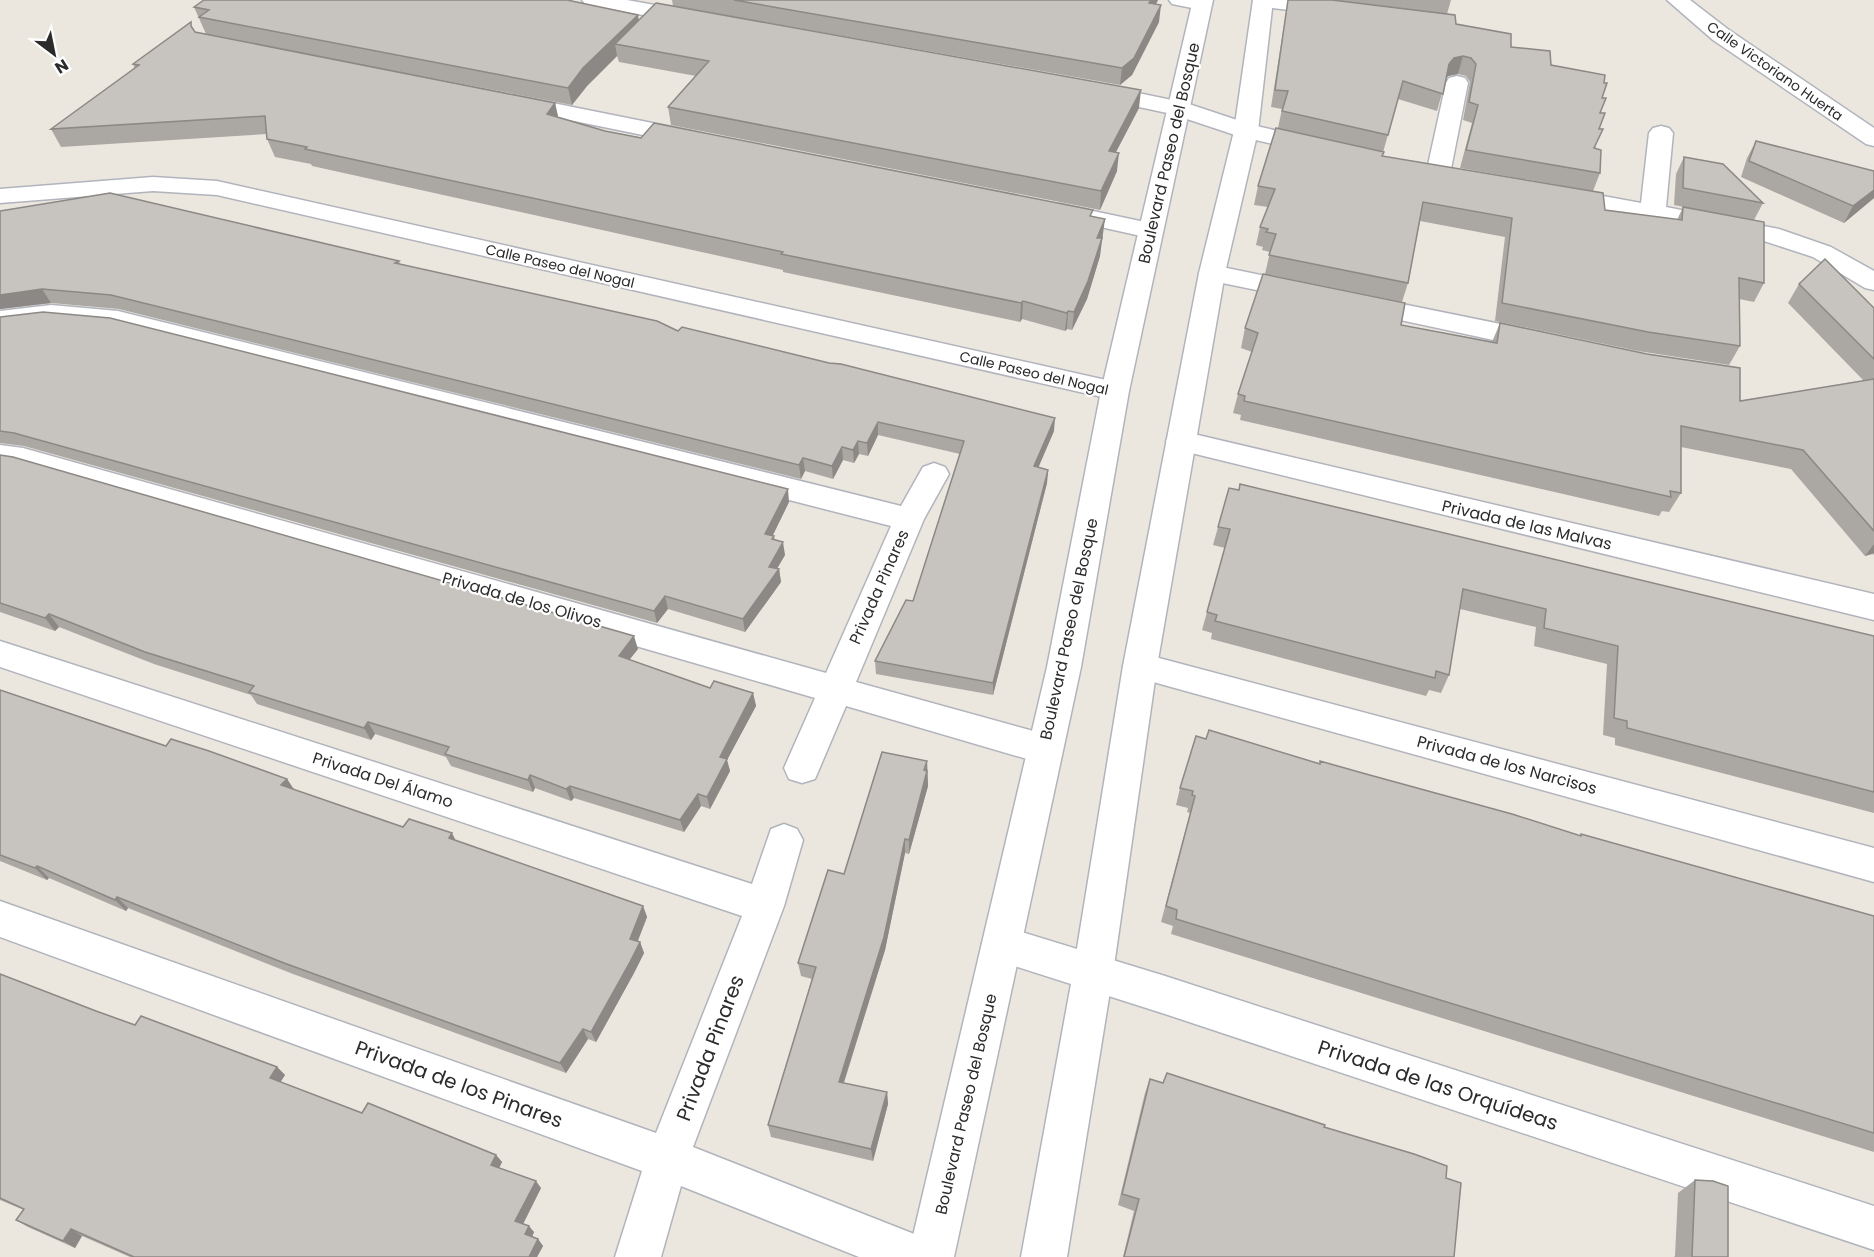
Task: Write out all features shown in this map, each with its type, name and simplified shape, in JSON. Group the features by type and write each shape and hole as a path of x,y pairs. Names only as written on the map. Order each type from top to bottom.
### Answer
{"street":[{"path":"591,0 709,21"},
{"path":"1044,1257 1093,973 1140,666 1212,273 1246,131 1263,0 1356,12"},
{"name":"Calle Victoriano Huerta","path":"1677,0 1721,35 1874,139"},
{"name":"Boulevard Paseo del Bosque","path":"931,1257 1064,667 1115,391 1178,108 1195,1"},
{"path":"1438,173 1457,82"},
{"path":"1073,87 1178,108 1246,131 1336,151"},
{"path":"491,98 713,142"},
{"path":"1653,211 1661,133"},
{"name":"Calle Paseo del Nogal","path":"0,196 153,184 218,188 1115,391"},
{"path":"1540,191 1770,234 1822,252 1874,282"},
{"path":"1041,207 1150,230"},
{"path":"1212,273 1568,347"},
{"path":"0,320 51,314 118,320 909,519"},
{"name":"Privada de las Malvas","path":"1181,441 1874,607"},
{"name":"Privada de los Olivos","path":"0,455 35,461 1044,749"},
{"name":"Privada Pinares","path":"802,768 909,519 934,474"},
{"name":"Privada Del Álamo","path":"0,654 765,906"},
{"name":"Privada de los Narcisos","path":"1140,666 1874,865"},
{"name":"Privada Pinares","path":"638,1257 667,1159 765,906 784,840"},
{"name":"Privada de los Pinares","path":"0,919 667,1159 915,1257"},
{"name":"Privada de las Orquídeas","path":"1002,944 1874,1228"}],"building":[{"path":"204,0 567,0 638,15 583,68 568,88 199,17 209,10 194,7"},
{"path":"734,0 1151,0 1149,3 1161,5 1134,58 1122,68"},
{"path":"1288,0 1332,0 1455,15 1456,24 1511,34 1511,47 1550,51 1551,65 1605,75 1604,83 1607,83 1602,98 1606,98 1600,113 1605,113 1599,129 1603,129 1594,148 1601,150 1600,173 1466,150 1478,105 1469,102 1476,64 1471,58 1463,56 1454,58 1449,64 1443,94 1403,81 1388,135 1282,111 1288,91 1275,90"},
{"path":"656,3 1141,90 1109,151 1119,153 1101,191 668,107 709,61 615,44"},
{"path":"191,22 195,32 555,103 547,114 605,131 641,138 654,123 1093,210 1090,216 1105,219 1097,238 1102,238 1088,281 1074,312 1068,311 1067,313 1023,301 1021,303 781,254 783,252 305,149 307,147 267,139 265,116 51,129 139,65 133,64"},
{"path":"1276,128 1384,152 1382,156 1603,193 1605,210 1682,220 1683,207 1764,222 1764,283 1739,278 1740,346 1648,332 1502,303 1512,218 1423,202 1408,283 1269,255 1276,234 1266,232 1268,229 1260,227 1275,189 1258,186"},
{"path":"1756,141 1874,171 1874,190 1853,206 1749,161"},
{"path":"1684,157 1723,164 1763,203 1683,188"},
{"path":"110,193 399,261 395,263 657,321 678,331 682,327 841,364 1055,418 1034,466 1048,470 993,683 875,661 906,600 913,601 964,441 878,422 867,443 858,441 853,450 842,447 832,466 803,458 799,465 111,295 42,289 0,295 0,211"},
{"path":"1825,259 1874,308 1874,359 1799,284"},
{"path":"1263,274 1405,303 1401,325 1497,343 1500,323 1647,354 1740,368 1740,401 1874,379 1874,531 1803,450 1681,426 1681,493 1670,491 1671,497 1244,401 1245,396 1238,394 1258,333 1245,328"},
{"path":"43,312 110,318 788,489 765,534 774,536 772,539 783,542 769,567 779,569 743,619 665,596 654,611 0,431 0,317"},
{"path":"0,455 634,636 619,656 710,688 714,681 753,693 720,757 727,759 707,797 698,794 680,820 570,786 566,789 530,775 528,780 445,754 449,747 368,722 364,728 249,692 254,686 145,652 49,614 45,618 0,603"},
{"path":"1240,484 1874,636 1874,792 1627,728 1627,721 1614,718 1618,646 1544,628 1546,609 1463,589 1449,675 1436,671 1435,678 1215,621 1217,615 1207,612 1230,529 1218,527 1229,488 1239,490"},
{"path":"0,690 166,746 171,739 209,751 287,779 281,785 403,827 409,819 452,833 449,838 643,906 630,939 640,942 591,1032 583,1029 560,1063 284,963 117,897 115,900 37,866 35,868 0,855"},
{"path":"1209,730 1320,764 1320,761 1512,814 1581,836 1581,834 1874,916 1874,1133 1176,919 1177,910 1166,906 1195,796 1192,795 1193,791 1180,788 1196,736 1206,739"},
{"path":"882,752 927,761 924,770 927,771 909,840 905,839 884,937 839,1082 887,1092 871,1149 768,1125 816,967 798,963 828,870 844,874"},
{"path":"0,974 135,1025 141,1016 277,1067 270,1078 362,1113 368,1103 496,1155 491,1165 536,1181 515,1221 529,1226 525,1234 538,1239 529,1257 134,1257 71,1229 63,1241 16,1220 24,1209 0,1198"},
{"path":"1167,1073 1447,1166 1446,1178 1461,1183 1454,1257 1124,1257 1139,1199 1122,1194 1150,1079 1163,1083"},
{"path":"1695,1180 1713,1181 1728,1186 1728,1257 1692,1257"}]}
